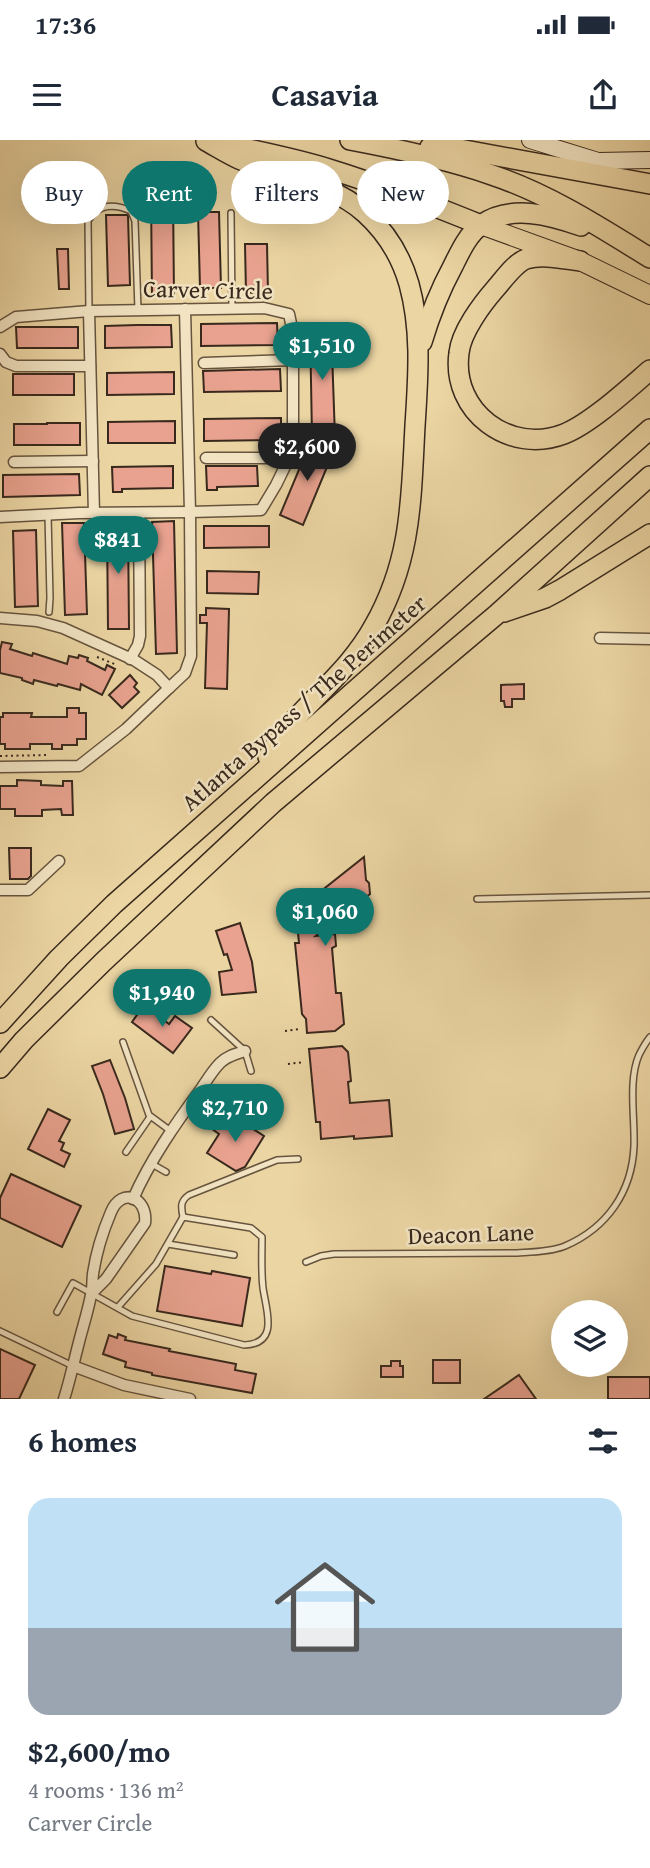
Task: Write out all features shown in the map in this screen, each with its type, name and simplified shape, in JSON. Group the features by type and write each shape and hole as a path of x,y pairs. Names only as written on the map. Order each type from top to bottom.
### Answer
{"highway":[{"path":"204,140 327,168 382,187 580,261 650,295"},
{"path":"204,140 239,159 326,190 351,202 373,221 395,248 409,282 419,350 409,524 396,579 375,625 360,648 338,676 280,738 251,782"},
{"path":"355,141 459,149 650,184"},
{"path":"355,141 453,162 494,175 560,204 650,258"},
{"path":"419,350 445,280 472,234 481,225 508,214 530,213 619,238"},
{"path":"580,261 542,257 524,260 491,293 461,340 458,354 461,381 468,401 483,419 497,430 526,440 552,438 578,428 650,370"},
{"name":"Atlanta Bypass / The Perimeter","path":"0,1023 59,958 114,904 650,429"},
{"path":"0,1068 24,1040 103,962 263,812 496,614 650,476"},
{"path":"496,614 561,590 650,534"}],"main road":[{"path":"530,140 598,161 650,160"}],"street":[{"name":"Carver Circle","path":"0,327 16,317 89,311 264,307 289,314 293,333 293,450 261,510 0,517"},
{"path":"0,767 79,766 126,729 185,673 191,656 185,309"},
{"path":"89,311 94,514"},
{"path":"0,354 6,362 16,366 90,366"},
{"path":"204,363 293,360"},
{"path":"206,458 278,458 287,462"},
{"path":"14,462 93,461"},
{"path":"127,663 138,645 141,628 139,513"},
{"path":"0,618 37,621 62,628 127,663 157,674 169,688"},
{"path":"600,638 650,639"},
{"path":"0,890 28,890 59,861"},
{"path":"134,1199 140,1182 184,1112 220,1063 244,1051"},
{"path":"64,1399 92,1293 93,1270 111,1211 121,1198 134,1199 145,1211 145,1223 106,1279 92,1293"},
{"path":"73,1366 124,1385 190,1399"}],"lane":[{"path":"89,311 88,221 94,212 105,206 122,207 131,211 135,221 138,310"},
{"path":"230,213 232,308"},
{"path":"48,515 49,612"},
{"path":"477,899 650,895"},
{"path":"211,1020 244,1051 251,1071"},
{"name":"Deacon Lane","path":"306,1262 334,1254 539,1251 563,1247 586,1234 604,1221 621,1196 628,1179 634,1145 634,1072 638,1056 650,1037"},
{"path":"123,1042 150,1117 172,1132"},
{"path":"126,1152 150,1117"},
{"path":"118,1307 156,1264 183,1217 181,1206 188,1195 277,1160 298,1159"},
{"path":"152,1164 166,1172"},
{"path":"58,1311 73,1283 132,1316 244,1345 261,1341 266,1334 269,1316 263,1287 262,1237 251,1228 183,1217"},
{"path":"168,1244 234,1255"},
{"path":"0,1331 73,1366"}],"path":[{"path":"97,657 127,663"},
{"path":"0,755 51,755"},
{"path":"285,1031 300,1029"},
{"path":"288,1064 304,1062"}],"building":[{"path":"219,212 221,288 200,288 198,224 217,224"},
{"path":"108,215 122,215 122,224 128,224 130,285 108,286"},
{"path":"151,224 173,224 174,296 152,296"},
{"path":"245,244 267,244 268,292 246,293"},
{"path":"57,249 68,249 69,289 59,289"},
{"path":"277,323 278,345 201,346 201,324"},
{"path":"331,324 335,437 312,437 310,325"},
{"path":"171,325 172,347 105,348 105,326"},
{"path":"16,327 78,327 78,348 17,348"},
{"path":"280,369 281,391 204,392 203,371"},
{"path":"174,372 174,394 107,395 107,373"},
{"path":"13,374 74,374 74,395 13,395"},
{"path":"281,418 281,440 204,441 204,419"},
{"path":"175,421 175,443 108,443 108,422"},
{"path":"80,423 80,445 14,445 14,424"},
{"path":"311,441 334,450 303,525 280,515"},
{"path":"173,466 173,488 122,489 122,492 113,492 112,467"},
{"path":"206,466 257,466 258,486 217,487 217,490 207,490"},
{"path":"79,474 80,495 3,497 3,475"},
{"path":"174,521 177,653 156,654 152,522"},
{"path":"62,523 84,523 87,614 65,615"},
{"path":"107,524 128,524 129,629 108,629"},
{"path":"204,526 269,526 269,547 204,548"},
{"path":"36,530 38,606 15,607 13,531"},
{"path":"207,571 259,572 258,594 207,593"},
{"path":"206,608 229,609 227,689 205,688 207,623 200,623 200,615 206,615"},
{"path":"2,642 12,644 10,649 32,656 33,653 67,664 69,656 78,658 79,655 105,670 107,665 115,669 102,695 81,684 80,690 34,680 33,684 22,678 0,673"},
{"path":"130,675 137,683 134,687 139,692 122,708 109,695"},
{"path":"524,684 524,699 512,699 512,707 505,707 504,701 501,701 501,685"},
{"path":"67,708 79,708 79,713 86,713 86,739 77,739 77,745 62,745 62,749 52,749 52,744 30,744 30,749 5,749 5,744 0,744 0,717 3,717 3,713 32,713 31,717 67,717"},
{"path":"17,780 41,781 41,785 63,786 63,781 72,781 73,815 62,815 61,809 42,810 42,816 15,816 15,809 0,809 0,786 17,786"},
{"path":"9,848 31,848 31,876 28,879 10,879"},
{"path":"364,857 370,894 316,936 335,934 336,946 332,948 336,993 341,993 344,1024 335,1031 307,1033 306,1019 302,1014 295,943 299,943 296,911"},
{"path":"240,923 252,962 256,992 222,995 219,972 232,970 216,931"},
{"path":"144,1005 169,1024 175,1016 192,1028 173,1053 132,1022"},
{"path":"342,1046 348,1052 350,1103 389,1100 392,1136 321,1139 320,1122 316,1122 309,1049"},
{"path":"110,1060 134,1129 115,1134 92,1066"},
{"path":"48,1109 70,1120 59,1141 64,1143 61,1150 70,1154 64,1167 28,1149"},
{"path":"233,1116 264,1136 245,1167 236,1171 207,1153 219,1134 212,1129 217,1120 227,1126"},
{"path":"11,1174 81,1206 62,1247 0,1218 0,1198"},
{"path":"165,1266 250,1278 242,1326 157,1311"},
{"path":"118,1334 126,1337 125,1340 236,1364 235,1370 256,1374 252,1393 152,1375 125,1367 126,1362 103,1354 109,1335 117,1338"},
{"path":"0,1349 35,1365 19,1399 0,1399"},
{"path":"433,1360 460,1360 460,1383 433,1383"},
{"path":"391,1361 400,1361 403,1377 381,1377 381,1366 391,1366"},
{"path":"519,1375 536,1399 484,1399"},
{"path":"608,1377 650,1377 650,1399 608,1399"}]}
